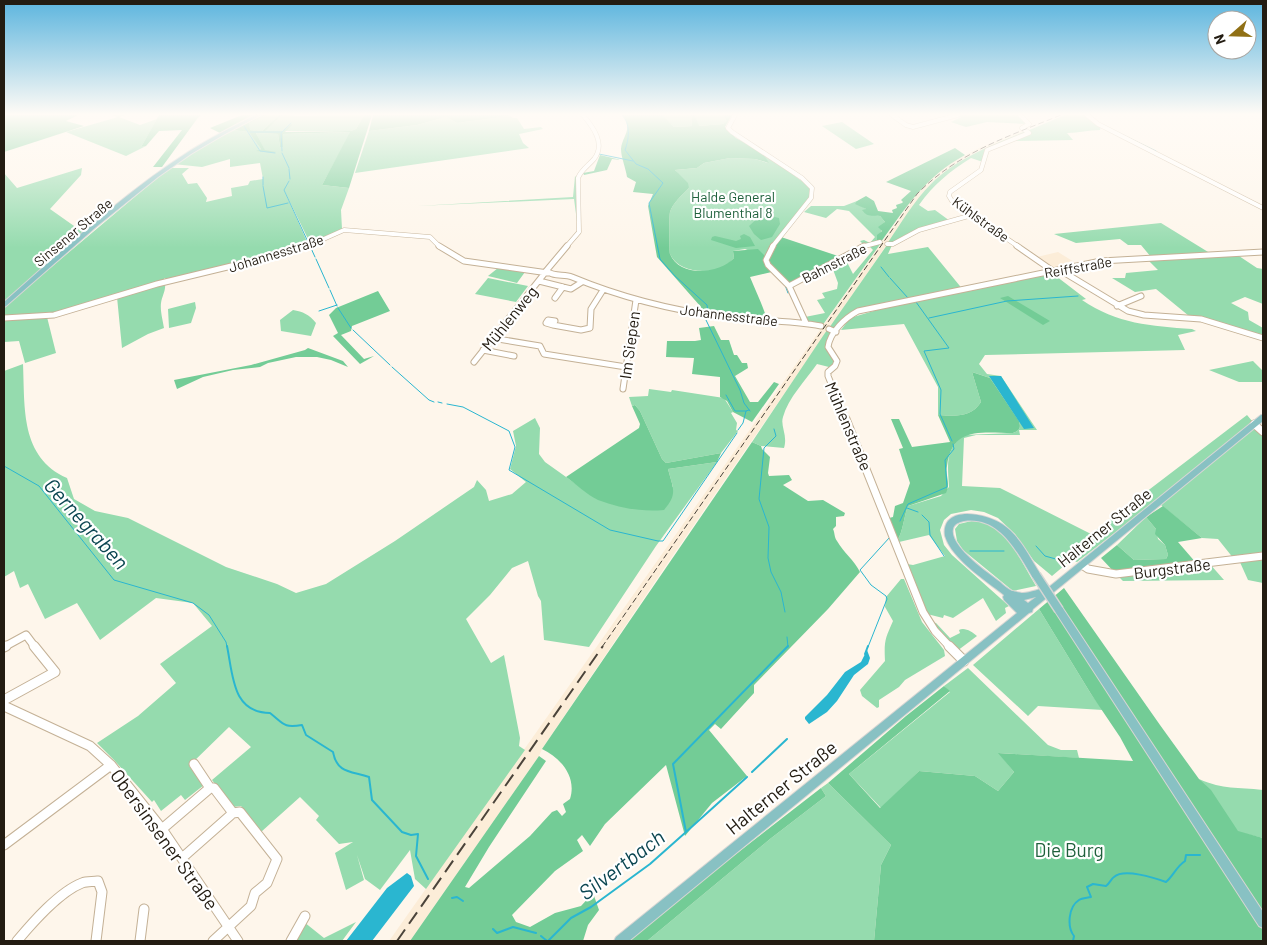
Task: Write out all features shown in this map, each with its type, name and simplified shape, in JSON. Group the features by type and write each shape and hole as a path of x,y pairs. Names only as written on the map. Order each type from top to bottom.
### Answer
{"main road":[{"name":"Sinsener Straße","path":"4,305 168,167 181,159"},
{"name":"Halterner Straße","path":"620,941 1263,417"},
{"path":"1012,539 1010,533 998,522 974,512 955,515 947,521 944,530 947,543 954,552 1026,611"},
{"path":"1026,611 1008,592 963,555 952,542 949,531 953,522 968,516 978,516 995,523 1012,539 1263,922"},
{"path":"1008,592 1022,596 1052,589"}],"street":[{"name":"Mühlenweg","path":"474,362 579,232 579,173 594,159"},
{"path":"774,159 802,178 812,188 811,198 769,251 766,260 768,265 789,286 806,323"},
{"name":"Kühlstraße","path":"984,159 982,170 949,194 952,201 1053,271"},
{"path":"1167,159 1263,208"},
{"path":"887,244 893,244 899,238 911,233 972,215"},
{"name":"Johannesstraße","path":"4,318 54,315 157,284 248,262 317,242 344,230 430,237 442,250 464,261 570,276 603,290 682,310 724,317 806,323 820,326"},
{"name":"Bahnstraße","path":"789,286 854,250 880,242"},
{"name":"Reiffstraße","path":"836,332 850,314 1101,261 1263,252"},
{"path":"1060,270 1117,306 1140,314 1202,319 1263,337"},
{"path":"539,281 574,288 582,282"},
{"path":"555,298 563,287"},
{"path":"552,324 581,330 590,328 592,324 589,314 594,302 603,290"},
{"path":"1117,306 1141,296"},
{"name":"Im Siepen","path":"623,389 636,299"},
{"path":"829,329 836,332"},
{"name":"Mühlenstraße","path":"836,332 828,347 837,359 837,363 828,372 828,376 926,618 947,645 964,661"},
{"path":"492,338 540,346 544,354 626,368"},
{"path":"483,350 514,356"},
{"path":"1254,424 1263,432"},
{"name":"Burgstraße","path":"1082,565 1088,569 1116,574 1263,556"},
{"path":"4,647 26,636 55,672 4,700"},
{"name":"Obersinsener Straße","path":"4,706 90,746 111,765 162,829 238,941"},
{"path":"194,764 210,788 214,788 234,813"},
{"path":"4,845 111,765"},
{"path":"162,829 210,788"},
{"path":"182,858 234,813 240,812 277,859 267,883 255,893 251,906 213,941"},
{"path":"17,941 27,927 54,903 82,883 98,881 102,892 96,941"},
{"path":"140,941 144,909"},
{"path":"291,941 305,916"}],"shaded area":[{"path":"958,159 965,159 935,180 921,195 667,564 539,756 410,941 389,941 916,194 930,179"},
{"path":"1058,252 1079,265 1053,269 1037,257"}],"green space":[{"path":"159,159 168,159 162,167 153,167"},
{"path":"182,159 230,159 202,167 173,164"},
{"path":"230,159 336,159 322,185 349,188 341,210 342,229 310,243 285,192 308,244 167,282 165,278 158,284 165,283 161,306 164,328 122,348 117,297 47,317 56,353 25,363 19,341 4,342 4,307 169,168 189,168 182,174 188,184 197,183 207,198 206,202 232,196 231,188 248,185 250,181 263,179 260,163 230,167"},
{"path":"336,159 358,159 349,188 322,185"},
{"path":"360,159 452,159 355,173"},
{"path":"598,159 612,159 607,170 584,175 583,173 594,171"},
{"path":"623,159 724,159 704,163 697,168 675,170 688,183 689,188 678,199 670,212 670,254 675,262 682,267 700,271 719,268 734,258 733,251 758,249 766,257 781,237 841,257 790,284 776,271 750,277 767,320 701,312 701,307 657,257 648,206 653,194 633,192 636,182 627,177"},
{"name":"Halde General Blumenthal 8","path":"724,159 755,159 768,163 766,159 772,159 810,187 811,197 766,257 745,249 733,251 734,258 726,266 704,271 687,269 674,261 670,254 670,212 678,199 689,188 675,170 697,168 704,163"},
{"path":"755,159 767,159 769,163"},
{"path":"932,159 959,159 939,173 918,193 881,242 877,241 877,235 882,231 878,227 885,222 880,216 866,214 862,210 866,209 855,204 866,196 874,201 878,211 893,213 892,210 897,208 896,205 902,203 901,200 911,191 886,182"},
{"path":"964,159 969,159 949,173 919,205 928,211 935,210 950,221 912,232 892,244 887,244 919,198 931,184"},
{"path":"82,168 81,175 50,209 84,233 4,302 4,173 17,188"},
{"path":"575,176 577,178 578,229 574,199 417,206 573,197"},
{"path":"857,201 858,204 866,209 865,213 880,216 885,222 877,241 870,245 863,244 860,241 864,240 870,243 875,237 849,211 837,209 826,218 804,212 811,206 844,206"},
{"path":"767,215 779,218 780,224 772,237 761,240 749,226 760,216"},
{"path":"1161,223 1213,255 1236,254 1257,268 1263,269 1263,304 1245,297 1231,303 1248,312 1249,320 1263,328 1263,334 1189,316 1156,289 1135,292 1112,278 1125,278 1126,273 1158,270 1148,260 1151,257 1141,245 1128,245 1120,239 1076,243 1054,234"},
{"path":"744,234 750,237 755,246 736,248 711,240 715,236 736,241 741,239 740,236"},
{"path":"881,243 822,326 809,322 805,317 825,313 817,300 825,298 822,293 837,289 838,283 831,264 844,256 853,274 873,250 869,246"},
{"path":"887,245 892,245 888,254 928,247 964,291 1052,273 1086,299 1082,300 1108,314 1148,325 1196,331 1178,335 1185,350 985,355 979,364 987,374 1001,376 1037,430 1019,430 1019,421 990,378 972,372 981,402 972,411 962,415 938,415 938,387 904,324 841,330 850,318 877,310 875,306 849,313 837,328 829,328"},
{"path":"498,268 525,272 517,283 488,276"},
{"path":"488,278 528,286 516,302 475,294"},
{"path":"378,291 390,311 352,326 351,331 341,335 364,359 374,356 360,364 333,336 338,333 329,315 336,308"},
{"path":"1008,296 1050,321 1043,325 1000,298"},
{"path":"195,302 196,308 191,323 169,328 168,309"},
{"path":"293,310 306,314 316,323 311,336 281,331 280,320"},
{"path":"714,326 721,340 729,340 734,355 737,355 742,363 747,363 748,368 735,376 750,402 758,402 774,382 779,384 752,422 733,412 727,401 720,397 720,377 692,374 694,358 666,357 667,341 701,340 699,328"},
{"path":"827,330 832,332 827,343 836,360 829,367 817,364 789,403 782,420 785,439 784,448 761,446 752,442"},
{"path":"308,348 343,361 348,367 317,357 296,357 268,363 260,367 233,370 203,377 177,389 174,380 251,365"},
{"path":"1253,361 1263,371 1263,382 1239,382 1209,370"},
{"path":"23,364 25,414 33,444 41,458 52,469 67,478 74,499 95,511 128,518 226,567 277,584 296,593 326,584 395,541 474,487 477,480 486,490 489,501 512,494 526,482 510,469 516,446 513,431 535,418 540,428 539,454 545,462 597,499 673,487 668,469 717,462 656,546 589,647 544,640 541,601 528,561 512,568 490,595 466,619 491,663 504,655 520,738 519,746 525,750 426,889 415,879 410,850 380,890 365,879 357,855 364,880 346,890 335,853 353,842 339,844 316,820 319,816 300,797 261,832 241,806 233,807 212,780 251,747 229,727 189,766 204,785 185,800 181,795 161,811 154,800 152,802 97,743 138,716 176,683 160,664 212,626 193,603 156,598 100,640 77,603 45,619 28,584 20,588 14,571 4,577 4,371"},
{"path":"972,372 990,378 1019,421 1019,428 1013,433 970,434 955,444 950,453 947,466 948,486 946,493 908,506 898,539 889,518 893,517 895,506 903,503 910,483 899,449 903,448 891,419 899,419 912,447 950,442 938,415 962,415 972,411 981,402"},
{"path":"649,389 671,392 672,390 724,398 733,412 731,413 737,423 736,430 738,431 721,453 666,463 662,459 640,411 635,405 632,406 629,397 648,396"},
{"path":"635,405 640,411 662,459 666,463 721,453 717,462 668,469 673,486 673,495 664,510 639,510 606,503 590,495 566,477 639,428 640,424 632,406"},
{"path":"1247,415 1263,434 1263,556 1234,559 1218,539 1202,538 1156,501 1077,562 1071,560 1052,576 1034,561 1015,534 998,518 984,512 971,510 951,514 944,520 940,530 944,545 952,555 1009,606 1005,608 1006,613 996,621 983,598 953,618 944,615 943,618 927,614 907,564 913,565 945,556 929,535 899,542 898,539 908,506 941,496 949,487 948,465 950,453 953,446 964,435 1013,433 1019,430 1020,435 976,435 964,438 962,486 1000,488 1091,534"},
{"path":"752,442 761,446 770,457 769,476 789,475 792,480 783,485 808,501 823,500 845,513 844,516 836,517 836,526 833,529 836,540 860,572 828,609 754,685 754,693 721,729 715,724 709,730 747,776 712,803 685,836 666,765 605,824 590,846 582,835 577,840 583,851 555,871 512,915 516,922 530,927 555,913 581,906 593,893 599,910 588,925 583,941 410,941 539,756 546,761 465,887 469,888 530,836 552,812 557,810 562,816 566,812 563,804 570,799 572,791 569,776 561,763 542,749"},
{"path":"1163,506 1202,538 1178,542 1197,564 1116,574 1101,558 1117,545 1134,560 1166,559 1168,555 1165,545 1155,534 1156,529 1146,517"},
{"path":"1146,517 1156,529 1158,539 1165,545 1168,555 1166,559 1134,560 1117,545"},
{"path":"976,520 987,524 1005,537 1036,586 1013,591 963,550 957,541 955,529 959,524"},
{"path":"1263,557 1263,583 1248,580 1239,560"},
{"path":"1209,563 1224,580 1123,581 1117,575"},
{"path":"901,579 904,579 922,622 944,650 945,656 905,680 899,687 879,700 879,707 877,708 862,696 860,690 885,661 886,640 893,621 885,607 886,597"},
{"name":"Die Burg","path":"1064,588 1199,779 1211,790 1238,831 1263,838 1263,941 874,941 881,865 891,845 828,783 944,686 950,691 849,774 880,808 919,771 975,776 998,791 1014,772 998,753 1133,761 1120,737 1091,694 1039,609"},
{"path":"1039,609 1091,694 1103,710 1038,706 1028,716 973,665"},
{"path":"931,622 936,623 950,638 960,633 959,630 961,629 968,630 977,636 957,651"},
{"path":"968,668 1048,745 1061,750 1077,750 1079,758 999,753 1014,772 998,791 975,776 919,771 881,808 849,774 950,692 944,686"},
{"path":"1199,779 1223,787 1263,790 1263,838 1238,832"},
{"path":"828,783 891,845 881,865 874,941 647,941 770,839 826,796 821,788"},
{"path":"821,788 826,796 770,839 647,941 629,941 692,888"},
{"path":"304,922 324,938 356,922 342,941 293,941"}],"water":[{"path":"989,376 1001,376 1034,428 1024,429"},
{"path":"867,650 870,658 868,664 854,675 837,701 827,712 809,724 805,717 827,695 845,672 861,662"},
{"path":"407,873 411,876 414,886 372,941 346,941 387,888"}],"waterway":[{"path":"285,159 289,168"},
{"path":"624,159 633,161"},
{"name":"Silvertbach","path":"632,159 636,164 648,169 663,183 649,203 660,259 675,276 707,305 708,312"},
{"path":"289,169 290,179"},
{"path":"263,177 263,185"},
{"path":"289,181 284,190 308,242"},
{"path":"263,186 267,208 288,203"},
{"path":"310,246 315,257"},
{"path":"316,259 329,288"},
{"path":"881,267 889,277"},
{"path":"890,278 908,298"},
{"path":"785,285 788,293"},
{"path":"330,290 337,305"},
{"path":"929,318 1007,301 1078,296"},
{"path":"916,302 949,348 924,351 941,390 940,414 952,441"},
{"path":"319,311 337,305"},
{"path":"338,308 351,328"},
{"name":"Silvertbach","path":"705,318 740,390 744,403 750,411"},
{"path":"353,330 390,365"},
{"path":"392,367 429,400 434,402"},
{"path":"726,395 735,411 746,411"},
{"path":"438,402 442,403"},
{"path":"447,404 463,407 509,431 515,447 509,470 610,530 658,541 663,541 737,433"},
{"path":"738,430 743,423 746,411"},
{"name":"Silvertbach","path":"774,429 776,436 764,448 759,499 769,527 768,558 771,572 781,592 785,612"},
{"path":"900,521 908,504 947,487 945,460 954,449 953,444"},
{"name":"Gernegraben","path":"4,466 39,486 114,580 193,603 209,615 226,642 227,647"},
{"path":"907,508 918,512"},
{"path":"922,515 929,522 930,535 944,556"},
{"path":"868,647 887,599 886,596 871,585 860,570 890,537"},
{"path":"1036,546 1045,556 1063,561"},
{"path":"970,551 1004,551"},
{"name":"Silvertbach","path":"787,637 788,646"},
{"name":"Gernegraben","path":"227,646 233,680 241,699 248,707 270,713 284,724 291,726 302,725 306,735 333,752 335,759 342,768 346,771 369,777 372,800 402,832 411,835 418,834 416,856 428,879"},
{"name":"Silvertbach","path":"686,832 673,764 788,646"},
{"path":"865,654 868,646"},
{"path":"752,772 787,739"},
{"path":"686,832 747,777"},
{"name":"Silvertbach","path":"548,941 571,918 591,907 650,864 686,832"},
{"path":"1073,941 1074,936 1070,928 1071,912 1075,903 1083,898 1091,897 1087,887 1093,884 1106,886 1114,877 1125,873 1155,878 1166,882 1185,861 1186,855 1200,855"},
{"name":"Gernegraben","path":"452,898 457,897 463,901"},
{"name":"Gernegraben","path":"493,929 497,933 513,927 536,933"},
{"name":"Gernegraben","path":"541,936 547,941"}],"railway":[{"path":"602,647 917,194 949,167 962,159"},
{"path":"397,941 603,646"}]}
